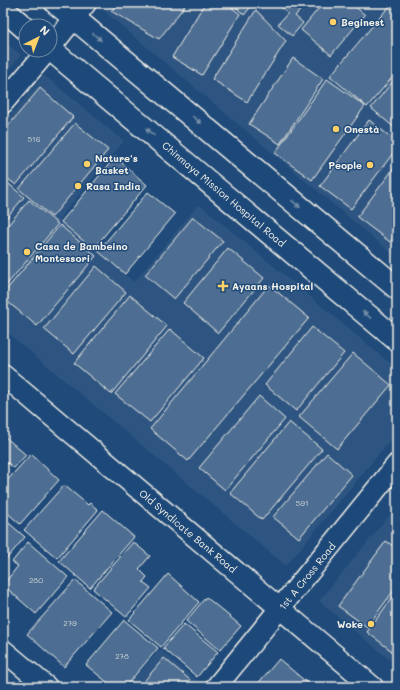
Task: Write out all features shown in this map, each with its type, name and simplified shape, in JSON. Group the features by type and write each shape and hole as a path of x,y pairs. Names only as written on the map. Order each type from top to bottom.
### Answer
{"main road":[{"path":"56,3 80,10 397,288"},
{"path":"3,9 18,22"},
{"name":"Chinmaya Mission Hospital Road","path":"58,57 397,340"}],"street":[{"path":"58,38 80,10"},
{"path":"3,103 41,58"},
{"name":"Old Syndicate Bank Road","path":"3,375 373,687"},
{"name":"1st A Cross Road","path":"216,687 397,464"},
{"path":"3,650 47,687"}],"shaded area":[{"path":"111,3 397,3 397,258 105,12"},
{"path":"3,40 18,52 18,58 3,76"},
{"path":"44,75 124,141 59,219 134,282 199,204 397,369 397,432 286,566 3,329 3,124"},
{"path":"397,506 397,666 319,601"},
{"path":"160,649 196,680 190,687 127,687"}],"building":[{"path":"118,3 187,3 159,39 111,11"},
{"path":"205,3 226,3 240,14 202,75 172,57"},
{"path":"232,3 254,3 244,15"},
{"path":"276,3 307,3 295,16 303,23 292,36 278,24 288,13"},
{"name":"Beginest","path":"323,3 351,3 365,15 331,55 301,30"},
{"path":"392,3 397,4 397,72 367,107 330,76"},
{"path":"256,10 286,41 247,102 212,79"},
{"path":"293,58 323,79 280,144 249,124"},
{"path":"397,76 397,130 371,108"},
{"path":"327,79 365,106 312,180 275,153"},
{"path":"40,88 73,117 16,185 3,175 3,132"},
{"path":"369,120 397,142 397,148 351,209 320,186"},
{"path":"75,123 108,150 52,217 19,189"},
{"path":"115,157 147,185 93,249 61,222"},
{"path":"397,164 397,233 390,242 357,217"},
{"path":"3,179 24,197 3,222"},
{"path":"148,192 175,214 125,274 98,251"},
{"path":"29,200 58,224 3,289 3,231"},
{"path":"193,217 223,241 174,299 145,275"},
{"path":"60,225 96,256 37,326 3,298 3,294"},
{"path":"228,248 264,278 218,333 183,303"},
{"path":"96,266 126,292 74,354 44,329"},
{"path":"269,285 309,318 188,461 150,429"},
{"path":"130,295 167,326 111,394 74,363"},
{"path":"312,327 344,353 296,411 265,385"},
{"path":"170,329 204,358 150,422 115,394"},
{"path":"353,353 391,385 337,449 299,417"},
{"path":"259,396 285,419 225,490 199,468"},
{"path":"289,422 322,449 262,520 230,493"},
{"path":"3,435 26,455 14,468 8,463 3,468"},
{"path":"327,453 352,475 299,538 273,517"},
{"path":"31,454 59,480 20,524 3,509 3,485"},
{"path":"64,485 88,505 90,503 98,510 57,558 24,530"},
{"path":"103,510 134,537 90,588 59,561"},
{"path":"3,518 25,537 3,563"},
{"path":"386,541 397,549 397,586 367,627 338,606"},
{"path":"28,542 68,577 36,614 3,585 18,566 12,562"},
{"path":"133,542 150,556 139,569 147,577 143,582 151,588 126,617 93,589"},
{"path":"168,574 199,602 161,647 129,620"},
{"path":"75,580 112,612 64,667 27,634"},
{"path":"397,591 397,655 367,632"},
{"path":"206,597 241,626 220,650 186,621"},
{"path":"124,620 158,648 125,687 113,687 86,665"},
{"path":"184,624 218,652 197,677 163,648"},
{"path":"164,658 190,680 184,687 139,687"},
{"path":"279,659 312,687 255,687"}],"place":[{"name":"Beginest","path":"333,22"},
{"name":"Onestà","path":"336,129"},
{"name":"Nature's Basket","path":"87,164"},
{"name":"People","path":"370,165"},
{"name":"Rasa India","path":"78,186"},
{"name":"Casa de Bambeino Montessori","path":"27,252"},
{"name":"Ayaans Hospital","path":"223,286"},
{"name":"Woke","path":"371,624"}]}
